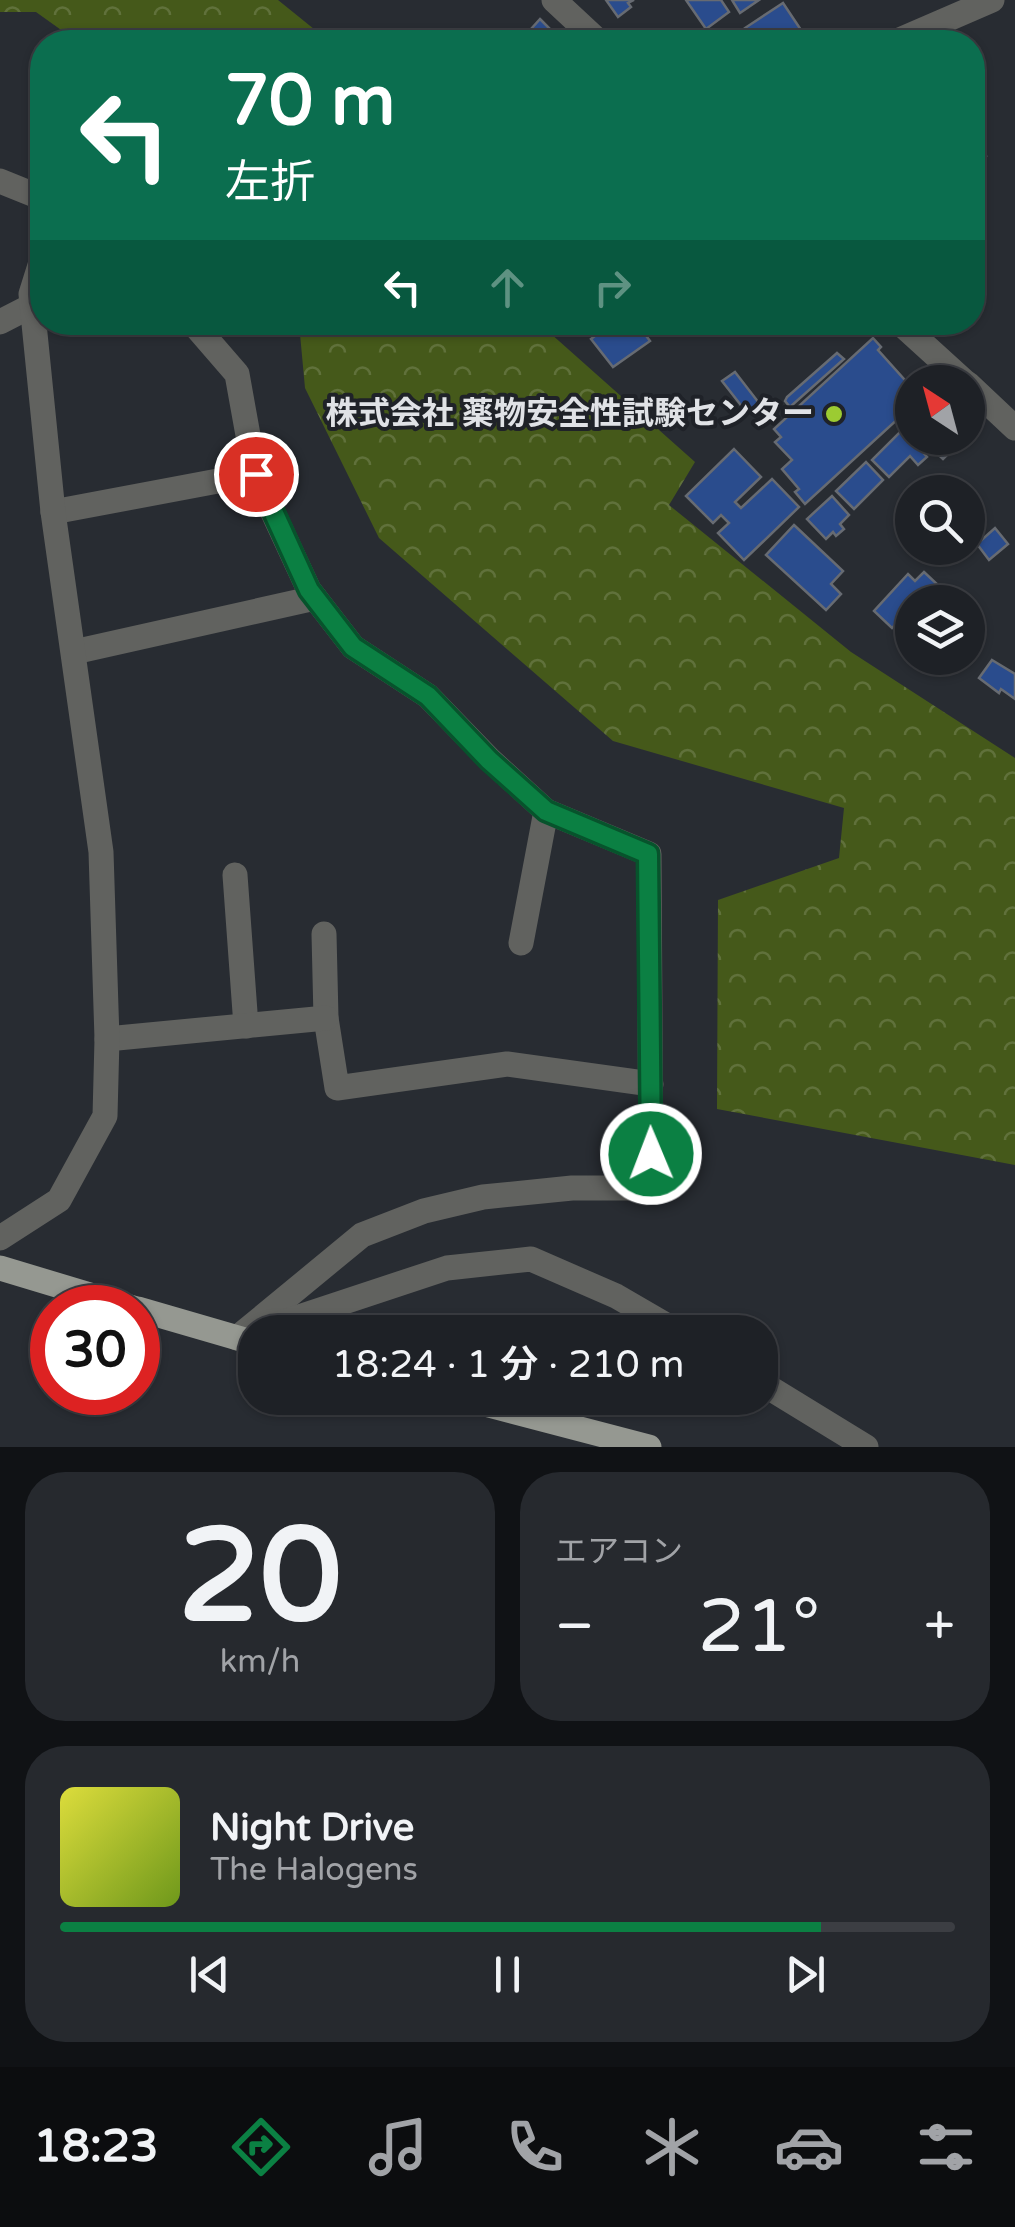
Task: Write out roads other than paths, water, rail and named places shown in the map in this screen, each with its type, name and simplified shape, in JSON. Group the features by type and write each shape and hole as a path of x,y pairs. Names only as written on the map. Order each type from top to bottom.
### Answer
{"main road":[{"path":"0,1268 58,1285"},
{"path":"160,1315 238,1339"},
{"path":"527,1415 650,1447"}],"street":[{"path":"554,0 586,30"},
{"path":"923,30 992,0"},
{"path":"0,181 30,193"},
{"path":"0,322 30,306"},
{"path":"0,1238 59,1200 105,1116 107,1039 101,852 54,512 35,335"},
{"path":"203,335 237,374 256,474 315,598 353,647 428,696 489,760 546,811 648,854 652,1188 572,1188 483,1196 424,1211 362,1235 274,1315"},
{"path":"913,335 945,365"},
{"path":"985,401 1015,428"},
{"path":"54,512 256,474"},
{"path":"74,652 315,598"},
{"path":"521,943 546,811"},
{"path":"235,875 246,1026"},
{"path":"324,934 326,1018 337,1088 507,1064 650,1084"},
{"path":"107,1039 326,1018"},
{"path":"318,1315 447,1268 531,1259 616,1296 649,1315"},
{"path":"778,1393 866,1447"}],"place":[{"name":"株式会社 薬物安全性試験センター","path":"834,414"}]}
